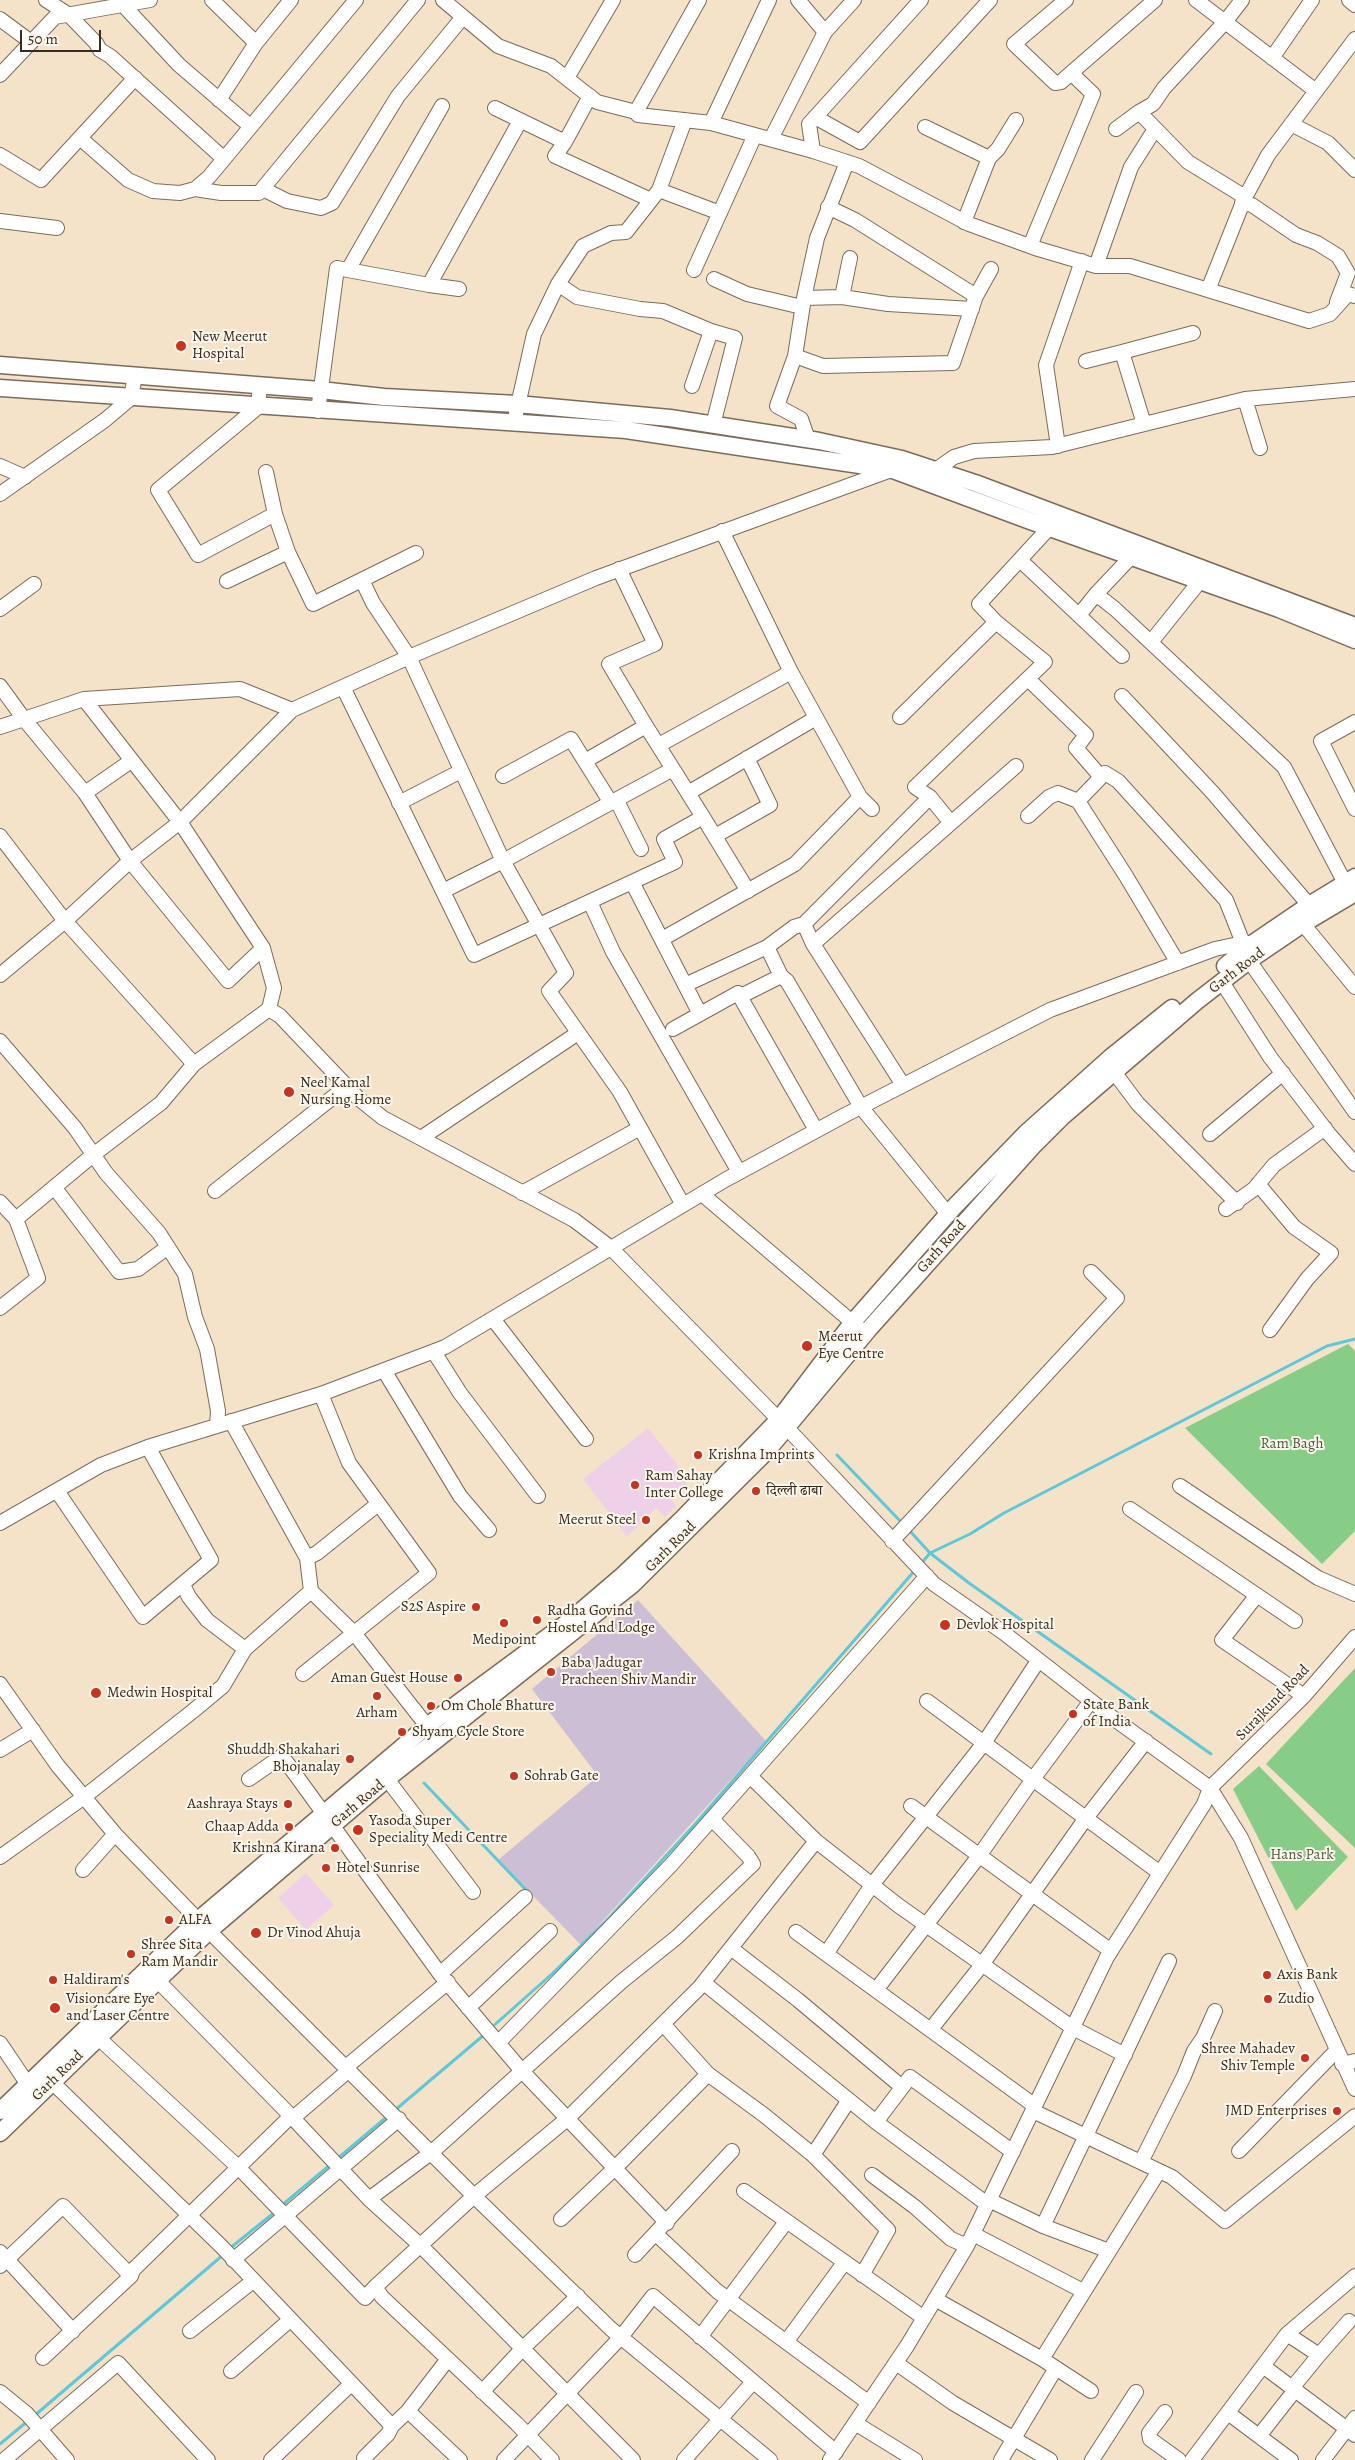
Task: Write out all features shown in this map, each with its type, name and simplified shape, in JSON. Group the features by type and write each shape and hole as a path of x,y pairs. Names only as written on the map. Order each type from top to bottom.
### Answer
{"main road":[{"path":"0,365 260,385 384,397 517,404 670,418 808,439 935,476 1327,621 1355,626"},
{"path":"0,388 258,407 626,430 724,445 898,464"},
{"path":"720,426 724,445"},
{"path":"935,476 1049,528 1130,557 1203,575"},
{"path":"1327,621 1355,640"},
{"name":"Garh Road","path":"783,1424 852,1323 948,1214 1017,1153 1055,1115 1250,950 1309,905 1352,884"},
{"name":"Garh Road","path":"1055,1115 1114,1072 1137,1044 1222,982 1250,950 1303,924 1352,884"},
{"name":"Garh Road","path":"0,2133 32,2091 292,1839 329,1818 387,1779 438,1740 627,1580 783,1424 865,1334 1017,1153"},
{"name":"Garh Road","path":"204,1925 302,1853 329,1818 428,1726 627,1580"},
{"path":"428,1726 438,1740"},
{"path":"292,1839 302,1853"},
{"name":"Garh Road","path":"93,2032 158,1981 179,1949"},
{"name":"Garh Road","path":"0,2111 32,2091 52,2082 66,2058"}],"street":[{"path":"46,0 69,15 96,43 100,50 110,56 223,158"},
{"path":"0,75 55,17 150,0"},
{"path":"212,0 256,43"},
{"path":"219,100 256,43 291,0"},
{"path":"195,189 209,177 356,0"},
{"path":"80,138 128,180 153,191 180,193 195,189 221,193 259,193 418,0"},
{"path":"443,0 498,46 551,66 597,102 636,112 638,115 711,123 814,151 858,166 964,222 1030,246 1096,266 1130,266 1308,321 1330,314 1348,294 1355,296"},
{"path":"567,78 613,0"},
{"path":"636,112 699,0"},
{"path":"711,123 769,0"},
{"path":"798,0 825,32"},
{"path":"771,139 825,32 854,0"},
{"path":"814,151 809,124 921,0"},
{"path":"815,117 860,142 990,0"},
{"path":"1066,0 1014,44 1055,83 1060,82 1071,73 1155,0"},
{"path":"1196,0 1316,91"},
{"path":"1116,129 1153,104 1164,88 1225,22 1242,0"},
{"path":"1272,58 1312,0"},
{"path":"1349,0 1355,5"},
{"path":"124,6 179,65 250,126"},
{"path":"263,189 287,201 321,208 332,203 398,96 463,17"},
{"path":"0,19 31,42"},
{"path":"1242,203 1268,155 1355,39"},
{"path":"1030,246 1093,94 1071,73"},
{"path":"0,155 41,180 135,78"},
{"path":"590,96 565,142 555,156 655,195 720,213"},
{"path":"348,270 442,106"},
{"path":"494,108 565,142"},
{"path":"1139,112 1188,162 1245,196 1208,290"},
{"path":"514,423 534,334 558,284 583,246 611,233 626,232 655,195 685,120"},
{"path":"964,222 989,158 998,149 1016,120"},
{"path":"429,285 520,121"},
{"path":"1291,124 1328,143 1355,170"},
{"path":"925,127 989,158"},
{"path":"1096,266 1131,166 1155,129"},
{"path":"694,270 755,135"},
{"path":"808,439 800,419 777,406 795,356 803,303 817,238 847,162"},
{"path":"1242,203 1252,204 1296,235 1317,243 1338,256 1348,273 1343,291 1337,297 1336,308"},
{"path":"828,207 855,220 974,302"},
{"path":"0,221 57,228"},
{"path":"842,298 850,258"},
{"path":"1058,446 1046,365 1082,261"},
{"path":"318,411 337,268 460,289"},
{"path":"795,356 823,366 953,363 974,302 991,269"},
{"path":"714,279 747,294 803,303 842,298 888,304 974,302"},
{"path":"558,284 577,296 640,309 663,310 711,332 735,338 720,426"},
{"path":"692,386 711,332"},
{"path":"1086,360 1193,332"},
{"path":"1122,352 1144,424"},
{"path":"0,494 131,398 135,375"},
{"path":"260,385 258,407 158,490 198,555 275,514"},
{"path":"935,476 954,457 974,451 1058,446 1245,399 1355,389"},
{"path":"1245,399 1260,448"},
{"path":"0,975 65,922 130,861 180,822 292,710 409,657 618,570 898,464"},
{"path":"0,466 25,477"},
{"path":"266,472 275,514 288,552 313,604 416,553"},
{"path":"951,823 930,797 915,788 1046,662 996,622 979,604 1049,528"},
{"path":"722,531 791,672 860,797 872,809"},
{"path":"227,581 288,552"},
{"path":"1080,614 1130,557"},
{"path":"1020,560 1080,614 1122,656"},
{"path":"618,570 655,644 609,664 748,891"},
{"path":"1151,642 1203,575"},
{"path":"362,580 374,603 409,657 503,861 566,973 548,991 620,1092 683,1205"},
{"path":"0,609 34,584"},
{"path":"1096,594 1151,642 1284,767 1352,884"},
{"path":"900,717 996,622"},
{"path":"658,745 791,672"},
{"path":"1028,679 1086,735 1076,748 1101,777"},
{"path":"0,686 24,719 86,793 130,861 228,981 263,948"},
{"path":"343,687 474,955 675,862 664,839 703,817"},
{"path":"0,728 84,699 240,689 292,710"},
{"path":"1122,696 1213,793 1309,905"},
{"path":"16,1219 93,1155 161,1103 194,1064 269,1009 274,988 263,948 180,822 131,762 84,699"},
{"path":"688,793 816,718"},
{"path":"1355,722 1321,741 1355,810"},
{"path":"584,761 646,726"},
{"path":"504,776 571,739 611,803"},
{"path":"715,836 770,805 747,758"},
{"path":"86,793 131,762"},
{"path":"813,944 1016,766"},
{"path":"443,891 503,861 673,769"},
{"path":"399,803 461,771"},
{"path":"1078,801 1105,773 1118,781 1226,900 1250,950 1355,1112"},
{"path":"1028,816 1049,797 1058,793 1078,801 1178,963"},
{"path":"662,939 796,864 860,797"},
{"path":"685,985 767,947 794,927 804,924 930,797"},
{"path":"611,803 617,801 641,850"},
{"path":"0,836 65,922 194,1064"},
{"path":"632,882 700,1014"},
{"path":"590,902 613,952 739,1172"},
{"path":"804,924 813,944 902,1085"},
{"path":"1303,924 1355,987"},
{"path":"767,947 781,976 787,981 860,1107 948,1214"},
{"path":"0,1523 101,1466 148,1447 322,1394 385,1372 434,1352 494,1319 739,1172 902,1085 1050,1010 1215,949 1250,950"},
{"path":"738,993 741,996 781,976"},
{"path":"1222,982 1270,1057 1324,1128 1355,1164"},
{"path":"738,993 816,1130"},
{"path":"672,1029 738,993"},
{"path":"269,1009 280,1016 348,1086 383,1118 574,1220 611,1248 783,1424 892,1542 927,1576 1091,1701 1210,1788 1240,1838 1336,2051 1349,2062 1355,2089"},
{"path":"421,1138 578,1033"},
{"path":"0,1042 74,1128 93,1155 158,1232 185,1274 195,1317 207,1349 218,1411 217,1425"},
{"path":"1114,1072 1138,1104 1232,1206 1258,1184 1274,1165 1324,1128"},
{"path":"1210,1134 1283,1073"},
{"path":"216,1190 348,1086"},
{"path":"522,1192 640,1128"},
{"path":"1258,1184 1294,1227 1331,1252 1307,1279 1270,1330"},
{"path":"54,1187 119,1272 138,1269 168,1247"},
{"path":"702,1194 865,1334"},
{"path":"0,1202 16,1219 38,1278 0,1308"},
{"path":"892,1542 1117,1298 1091,1272"},
{"path":"494,1319 586,1439"},
{"path":"434,1352 460,1393 538,1496"},
{"path":"385,1372 460,1496 490,1530"},
{"path":"303,1674 429,1573 349,1462 322,1394"},
{"path":"231,1421 307,1558 311,1591 354,1633 428,1726"},
{"path":"57,1491 143,1617 211,1560 148,1447"},
{"path":"1180,1486 1318,1578 1355,1594"},
{"path":"307,1558 317,1553 378,1504"},
{"path":"1130,1509 1295,1621"},
{"path":"495,2040 671,1865 751,1777 927,1576"},
{"path":"183,1585 189,1597 208,1620 245,1649"},
{"path":"0,1857 84,1797 222,1686 245,1649 311,1591"},
{"path":"1257,1595 1222,1640 1304,1696"},
{"name":"Surajkund Road","path":"1210,1788 1304,1696 1355,1637"},
{"path":"826,1954 872,1885 927,1818 984,1743 1038,1661"},
{"path":"0,1684 84,1797 115,1834 204,1925 474,2196 621,2337 770,2460"},
{"path":"927,1701 1160,1873"},
{"path":"876,1990 924,1925 980,1856 1033,1779 1091,1701"},
{"path":"0,1750 33,1730"},
{"path":"931,2029 981,1966 1086,1818 1146,1741"},
{"path":"249,1779 282,1756 468,2008 522,2071 666,2223"},
{"path":"751,1777 816,1841 924,1925 1073,2028 1125,2055"},
{"path":"387,1779 473,1892"},
{"path":"504,2460 621,2337 653,2296 833,2456 896,2363 970,2240 1111,1950 1204,1804 1210,1788"},
{"path":"912,1806 1032,1895 1111,1950"},
{"path":"369,2200 432,2152 621,1982 677,1937 753,1864 748,1856 712,1819"},
{"path":"83,1870 115,1834"},
{"path":"93,2032 238,2167 366,2298 474,2196 568,2119 664,2024 704,1983 816,1841"},
{"path":"44,2358 131,2276 133,2270 238,2167 348,2069 444,1978 524,1897"},
{"path":"468,2008 550,1931"},
{"path":"796,1932 931,2029 1034,2108 1085,2136 1172,2177 1225,2220 1355,2116"},
{"path":"732,1949 798,2000 902,2087"},
{"path":"1043,2226 1169,1961"},
{"path":"158,1981 292,2117 369,2200 421,2246 633,2460"},
{"path":"704,1983 876,2122 988,2202 1043,2226 1109,2251"},
{"path":"1141,2162 1215,2011"},
{"path":"664,2024 708,2074 764,2115 813,2155 888,2230 862,2275"},
{"path":"0,2043 32,2091"},
{"path":"1239,2151 1336,2051"},
{"path":"561,2219 615,2168 708,2074"},
{"path":"876,2122 910,2077 1013,2152"},
{"path":"52,2082 229,2255 392,2426"},
{"path":"813,2155 849,2100"},
{"path":"229,2255 398,2119"},
{"path":"635,2255 732,2151"},
{"path":"1042,2359 1159,2171"},
{"path":"872,2175 915,2208 952,2240 970,2240 1083,2291"},
{"path":"744,2191 924,2318"},
{"path":"73,2330 2,2259 63,2206 131,2276"},
{"path":"700,2337 786,2222"},
{"path":"656,2234 728,2298 869,2403"},
{"path":"786,2342 844,2263"},
{"path":"1192,2460 1287,2334 1355,2276"},
{"path":"190,2331 253,2281"},
{"path":"375,2288 552,2460"},
{"path":"482,2392 522,2348 578,2296"},
{"path":"935,2299 1042,2359 1091,2391"},
{"path":"231,2371 290,2320"},
{"path":"1259,2436 1319,2355 1349,2321"},
{"path":"1287,2334 1319,2355"},
{"path":"364,2458 408,2411 448,2359"},
{"path":"4,2456 38,2426 118,2363 208,2460"},
{"path":"896,2363 953,2403 1016,2438 1050,2460"},
{"path":"1263,2366 1352,2427 1323,2460"},
{"path":"1001,2460 1016,2438 1056,2368"},
{"path":"684,2460 752,2382"},
{"path":"271,2460 352,2384"},
{"path":"0,2392 27,2414 67,2460"},
{"path":"1092,2460 1136,2392"},
{"path":"408,2411 453,2458"},
{"path":"1165,2412 1149,2433 1150,2439 1179,2460"},
{"path":"1228,2413 1291,2460"},
{"path":"855,2423 915,2460"}],"shaded area":[{"name":"Ram Sahay Inter College","path":"648,1428 689,1480 670,1497 676,1506 665,1517 656,1508 627,1537 583,1479"},
{"path":"638,1600 766,1741 581,1945 498,1860 598,1776 532,1689"},
{"path":"306,1873 334,1905 306,1930 278,1898"}],"green space":[{"name":"Ram Bagh","path":"1348,1344 1355,1351 1355,1531 1322,1564 1185,1428"},
{"path":"1355,1668 1355,1848 1266,1764"},
{"name":"Hans Park","path":"1259,1766 1348,1857 1296,1911 1233,1789"}],"waterway":[{"path":"920,1565 930,1553 970,1534 1004,1513 1327,1346 1355,1339"},
{"path":"837,1455 903,1524"},
{"path":"909,1530 930,1553 969,1583 1211,1754"},
{"path":"491,2028 553,1973 608,1919 697,1822 916,1569"},
{"path":"424,1783 527,1891"},
{"path":"394,2111 485,2034"},
{"path":"337,2159 389,2115"},
{"path":"281,2206 330,2165"},
{"path":"229,2249 275,2212"},
{"path":"34,2416 223,2255"},
{"path":"0,2444 29,2420"}],"place":[{"name":"New Meerut Hospital","path":"181,346"},
{"name":"Neel Kamal Nursing Home","path":"289,1092"},
{"name":"Meerut Eye Centre","path":"807,1346"},
{"name":"Krishna Imprints","path":"698,1455"},
{"name":"Ram Sahay Inter College","path":"635,1485"},
{"name":"दिल्ली ढाबा","path":"756,1491"},
{"name":"Meerut Steel","path":"646,1520"},
{"name":"S2S Aspire","path":"476,1607"},
{"name":"Radha Govind Hostel And Lodge","path":"537,1620"},
{"name":"Medipoint","path":"504,1623"},
{"name":"Devlok Hospital","path":"945,1625"},
{"name":"Baba Jadugar Pracheen Shiv Mandir","path":"551,1672"},
{"name":"Aman Guest House","path":"458,1678"},
{"name":"Medwin Hospital","path":"96,1693"},
{"name":"Arham","path":"377,1696"},
{"name":"Om Chole Bhature","path":"431,1706"},
{"name":"State Bank of India","path":"1073,1714"},
{"name":"Shyam Cycle Store","path":"402,1732"},
{"name":"Shuddh Shakahari Bhojanalay","path":"350,1759"},
{"name":"Sohrab Gate","path":"514,1776"},
{"name":"Aashraya Stays","path":"288,1804"},
{"name":"Chaap Adda","path":"289,1827"},
{"name":"Yasoda Super Speciality Medi Centre","path":"358,1830"},
{"name":"Krishna Kirana","path":"335,1848"},
{"name":"Hotel Sunrise","path":"326,1868"},
{"name":"ALFA","path":"169,1920"},
{"name":"Dr Vinod Ahuja","path":"256,1933"},
{"name":"Shree Sita Ram Mandir","path":"131,1954"},
{"name":"Axis Bank","path":"1267,1975"},
{"name":"Haldiram's","path":"53,1980"},
{"name":"Zudio","path":"1268,1999"},
{"name":"Visioncare Eye and Laser Centre","path":"55,2008"},
{"name":"Shree Mahadev Shiv Temple","path":"1305,2058"},
{"name":"JMD Enterprises","path":"1337,2111"}]}
